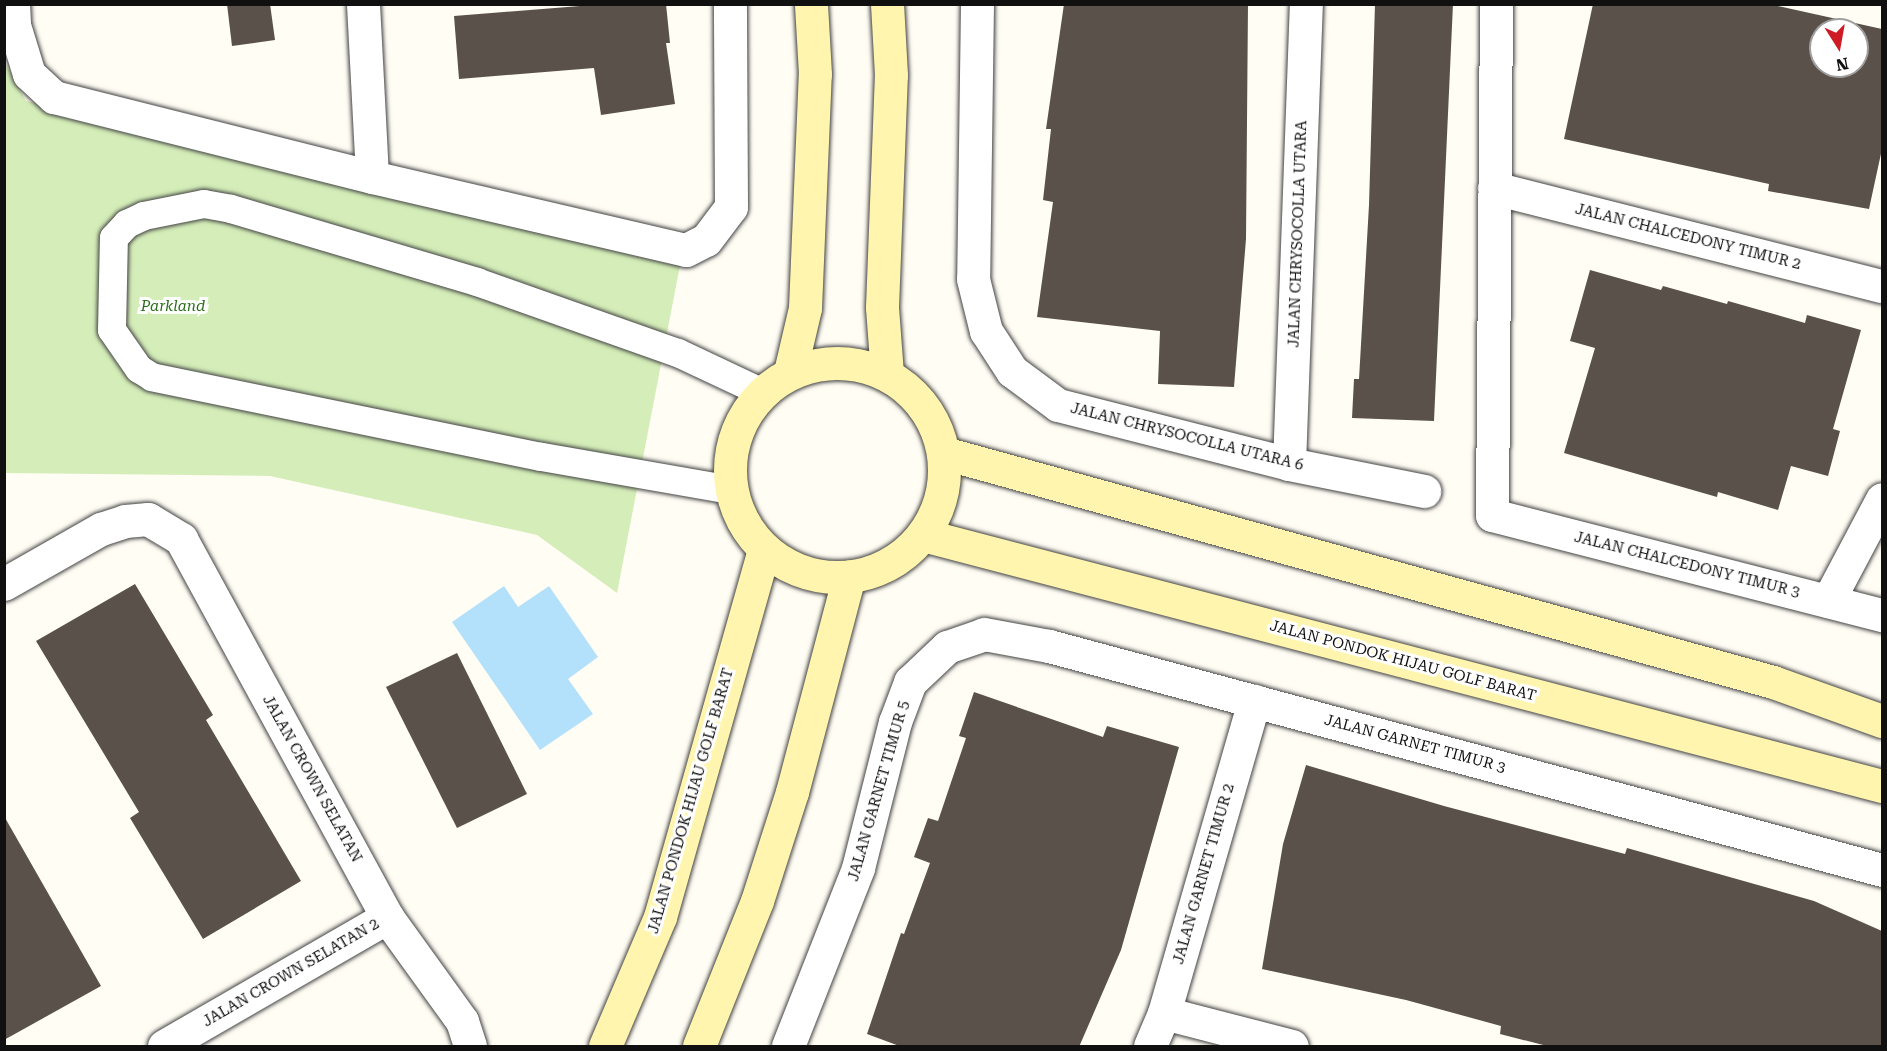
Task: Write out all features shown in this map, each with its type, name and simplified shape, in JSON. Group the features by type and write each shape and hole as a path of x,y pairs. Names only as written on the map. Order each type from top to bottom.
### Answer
{"street":[{"path":"13,4 14,25 30,74 54,97 372,177 667,248 686,250 706,240 731,207 730,4"},
{"path":"363,4 372,177"},
{"path":"790,372 805,308 814,74 811,4"},
{"path":"887,4 891,75 882,307 887,374"},
{"name":"JALAN CHRYSOCOLLA UTARA 6","path":"977,4 973,279 986,331 1012,371 1058,405 1289,464 1424,491"},
{"name":"JALAN CHRYSOCOLLA UTARA","path":"1289,464 1306,4"},
{"path":"1494,188 1496,4"},
{"name":"JALAN CHALCEDONY TIMUR 2","path":"1494,188 1882,286"},
{"name":"JALAN CHALCEDONY TIMUR 3","path":"1494,188 1492,515 1882,615"},
{"path":"822,363 856,364 887,374 921,403 934,421 944,453 942,491 923,535 903,555 878,569 849,576 819,576 790,567 764,550 742,522 731,490 729,454 741,421 761,392 790,372 822,363"},
{"path":"944,453 1762,678 1882,721"},
{"path":"1828,601 1882,499"},
{"name":"JALAN CROWN SELATAN","path":"4,584 101,529 148,519 181,539 387,917 462,1021 470,1047"},
{"name":"JALAN PONDOK HIJAU GOLF BARAT","path":"923,535 1882,786"},
{"name":"JALAN PONDOK HIJAU GOLF BARAT","path":"605,1047 660,916 764,550"},
{"path":"699,1047 764,879 792,792 849,576"},
{"name":"JALAN GARNET TIMUR 3","path":"947,647 984,634 1049,646 1882,870"},
{"name":"JALAN GARNET TIMUR 5","path":"788,1047 858,868 895,722 910,682 947,647"},
{"name":"JALAN GARNET TIMUR 2","path":"1150,1047 1164,1013 1254,701"},
{"name":"JALAN CROWN SELATAN 2","path":"164,1047 387,917"},
{"path":"1164,1013 1292,1047"}],"lane":[{"path":"731,490 541,457 152,377 139,369 112,330 114,238 127,224 144,216 204,204 231,209 477,282 678,353 761,392"}],"green space":[{"name":"Parkland","path":"4,61 26,101 682,255 617,593 537,535 270,476 5,473"}],"water":[{"path":"504,586 518,607 549,586 598,657 568,679 593,714 540,750 452,622"}],"building":[{"path":"227,4 270,4 275,40 232,46"},
{"path":"605,4 666,4 670,43 666,43 675,104 601,115 594,68 459,79 454,16"},
{"path":"1064,4 1248,4 1246,239 1234,387 1158,384 1160,331 1037,317 1053,202 1043,200 1051,129 1046,129"},
{"path":"1375,4 1453,4 1434,421 1352,418 1354,379 1359,379 1369,205"},
{"path":"1593,4 1769,4 1832,18 1809,18 1809,78 1869,78 1869,26 1882,29 1882,149 1869,209 1768,191 1769,184 1564,139"},
{"path":"1590,270 1661,290 1663,286 1727,304 1728,301 1805,323 1807,315 1861,330 1833,429 1840,431 1828,476 1791,466 1778,510 1718,492 1717,497 1564,453 1595,348 1570,341"},
{"path":"135,584 213,715 206,720 301,881 203,939 130,818 139,812 36,641"},
{"path":"457,653 527,794 457,828 386,687"},
{"path":"974,692 1103,737 1107,726 1179,747 1121,950 1079,1047 902,1047 867,1034 901,933 904,934 930,863 914,857 928,818 938,821 966,738 959,736"},
{"path":"1306,765 1444,806 1625,854 1627,848 1814,901 1882,931 1882,1047 1551,1047 1500,1034 1501,1026 1406,1000 1262,969 1283,844"},
{"path":"4,816 101,986 4,1040"}]}
